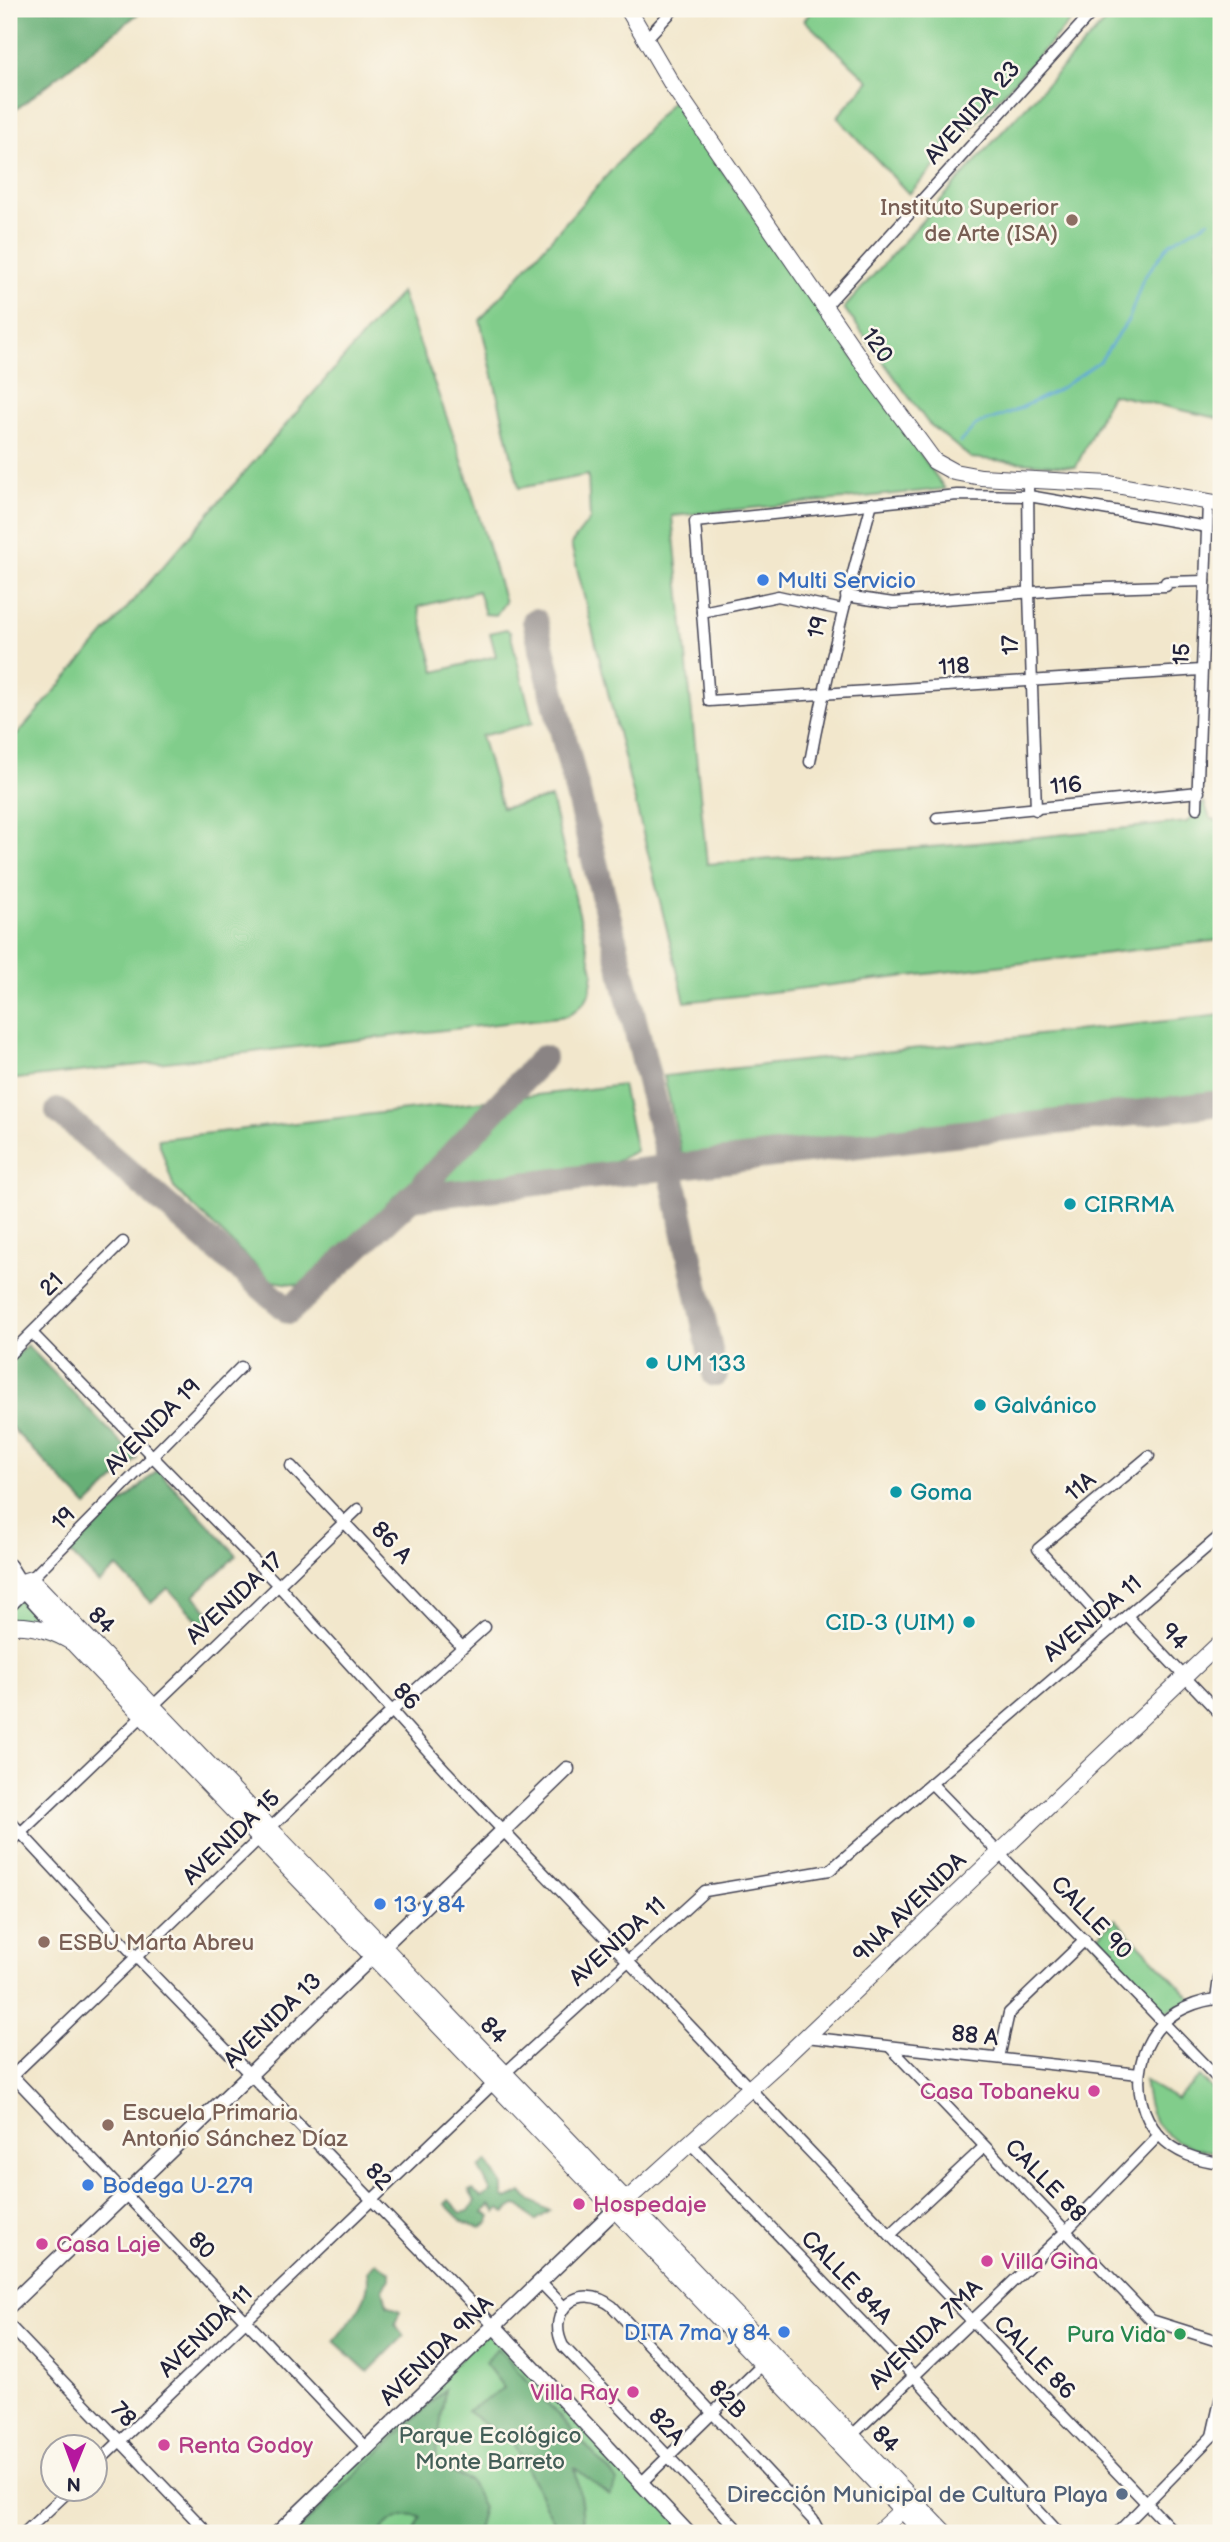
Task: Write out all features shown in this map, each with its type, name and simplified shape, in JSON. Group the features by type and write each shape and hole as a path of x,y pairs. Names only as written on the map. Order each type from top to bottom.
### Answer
{"main road":[{"name":"120","path":"628,9 673,86 824,307 934,461 954,472 968,475 1110,484 1214,503"},
{"name":"84","path":"21,1584 147,1710 846,2441 924,2533"},
{"path":"9,1626 41,1628 60,1634 73,1643"},
{"name":"84","path":"73,1643 147,1710"},
{"name":"9NA AVENIDA","path":"620,2206 806,2037 1221,1643"},
{"name":"84","path":"620,2206 762,2365 945,2533"},
{"path":"877,2533 902,2510"}],"street":[{"path":"647,38 674,9"},
{"name":"AVENIDA 23","path":"824,307 1095,9"},
{"name":"17","path":"1028,479 1036,810"},
{"path":"842,610 778,596 702,612 695,522 957,495 1029,496 1207,527"},
{"name":"19","path":"810,762 842,610 872,503"},
{"name":"15","path":"1197,808 1207,527 1214,503"},
{"path":"846,596 893,603 1029,592 1166,586 1166,582 1205,581"},
{"name":"118","path":"702,612 709,701 1201,670"},
{"name":"116","path":"937,818 1199,792"},
{"name":"21","path":"9,1355 123,1241"},
{"name":"86","path":"32,1333 278,1585 502,1829 750,2088"},
{"name":"AVENIDA 19","path":"94,1516 241,1367"},
{"name":"11A","path":"1111,1630 1038,1549 1149,1456"},
{"name":"86 A","path":"291,1466 462,1647"},
{"path":"344,1523 358,1509"},
{"name":"19","path":"21,1584 94,1516"},
{"name":"AVENIDA 17","path":"9,1844 344,1523"},
{"name":"AVENIDA 11","path":"108,2453 499,2079 705,1891 830,1870 1221,1535"},
{"name":"84","path":"9,1559 21,1584"},
{"name":"84","path":"9,1566 21,1584"},
{"path":"9,1605 21,1584 73,1643"},
{"name":"94","path":"1127,1616 1221,1716"},
{"name":"AVENIDA 15","path":"10,2076 392,1711 485,1627"},
{"name":"AVENIDA 13","path":"9,2306 567,1769"},
{"name":"CALLE 90","path":"931,1783 1221,2082"},
{"name":"82","path":"9,1820 136,1957 494,2326 688,2533"},
{"path":"999,2058 1009,2013 1085,1940"},
{"path":"1221,1965 1219,1999 1179,2010 1164,2022 1151,2037 1139,2074 1140,2096 1147,2117 1159,2135 1178,2151 1200,2160 1221,2162"},
{"name":"88 A","path":"806,2037 1139,2074"},
{"name":"CALLE 88","path":"890,2046 1151,2320 1221,2342"},
{"name":"80","path":"10,2076 366,2447"},
{"name":"CALLE 86","path":"750,2088 1175,2533"},
{"name":"AVENIDA 7MA","path":"846,2441 1066,2231 1159,2135"},
{"name":"CALLE 84A","path":"690,2143 914,2376 1059,2533"},
{"path":"890,2235 984,2147"},
{"name":"AVENIDA 9NA","path":"278,2533 620,2206"},
{"path":"540,2282 564,2307"},
{"name":"82B","path":"564,2307 583,2296 593,2296 612,2306 813,2520 820,2533"},
{"name":"82A","path":"564,2307 557,2327 563,2346 741,2533"},
{"name":"78","path":"9,2325 208,2533"},
{"path":"640,2484 762,2365"},
{"path":"1212,2436 1221,2396"},
{"path":"1116,2533 1221,2427"},
{"path":"24,2533 55,2504"}],"green space":[{"path":"9,9 144,9 9,115"},
{"path":"814,9 1082,9 909,194 837,117 869,81 804,20"},
{"name":"Instituto Superior de Arte (ISA)","path":"1117,9 1221,9 1221,419 1111,394 1076,467 971,458 928,423 844,308"},
{"path":"673,100 945,489 672,516 707,864 956,845 1187,822 1204,802 1210,818 1221,823 1221,940 685,1002 571,544 590,519 588,475 519,488 480,320"},
{"path":"401,292 459,451 505,602 496,615 485,614 478,591 418,607 435,672 496,656 490,633 506,629 510,632 533,723 481,736 502,808 551,798 593,971 588,997 567,1016 9,1080 9,744"},
{"path":"1221,1015 1221,1096 1082,1114 682,1155 664,1076"},
{"path":"622,1085 636,1151 606,1166 396,1195 311,1280 298,1285 272,1281 174,1188 158,1139"},
{"path":"27,1345 137,1459 87,1506 9,1425 9,1362"},
{"path":"158,1470 237,1555 194,1595 214,1618 204,1627 168,1588 151,1603 117,1567 99,1583 69,1552"},
{"path":"24,1590 69,1640 9,1626 9,1605"},
{"path":"1115,1919 1192,1999 1164,2013 1093,1941"},
{"path":"1200,2077 1221,2099 1221,2152 1195,2148 1177,2141 1157,2124 1150,2109 1144,2081 1176,2099"},
{"path":"487,2161 503,2186 503,2196 507,2199 522,2192 527,2198 550,2211 535,2221 520,2206 515,2205 505,2213 500,2209 496,2212 490,2205 483,2213 491,2216 488,2223 481,2227 464,2223 445,2204 449,2200 461,2213 469,2211 475,2201 469,2191 473,2190 482,2197 491,2192 479,2168"},
{"path":"376,2262 390,2272 390,2279 383,2289 387,2305 400,2311 395,2324 404,2336 368,2372 334,2341 363,2300 367,2291 367,2272"},
{"name":"Parque Ecológico Monte Barreto","path":"494,2326 688,2533 278,2533"},
{"path":"497,2348 618,2481 610,2495 575,2468 584,2533 557,2533 558,2529 513,2443 467,2411 504,2388 485,2363"},
{"path":"445,2389 435,2465 469,2480 483,2507 476,2533 414,2533 421,2517 408,2515 393,2520 380,2533 295,2533"}],"waterway":[{"path":"960,442 976,425 1012,412 1058,390 1100,361 1129,319 1143,279 1170,243 1209,221"}],"taxiway":[{"path":"535,621 670,1165 715,1374"},
{"path":"58,1111 289,1311 411,1198 543,1058"},
{"path":"411,1198 1221,1103"}],"place":[{"name":"Instituto Superior de Arte (ISA)","path":"1072,220"},
{"name":"Multi Servicio","path":"763,580"},
{"name":"CIRRMA","path":"1070,1204"},
{"name":"UM 133","path":"652,1363"},
{"name":"Galvánico","path":"980,1405"},
{"name":"Goma","path":"896,1492"},
{"name":"CID-3 (UIM)","path":"969,1622"},
{"name":"13 y 84","path":"380,1904"},
{"name":"ESBU Marta Abreu","path":"44,1942"},
{"name":"Casa Tobaneku","path":"1094,2091"},
{"name":"Escuela Primaria Antonio Sánchez Díaz","path":"108,2125"},
{"name":"Bodega U-279","path":"88,2185"},
{"name":"Hospedaje","path":"579,2204"},
{"name":"Casa Laje","path":"42,2244"},
{"name":"Villa Gina","path":"987,2261"},
{"name":"DITA 7ma y 84","path":"784,2332"},
{"name":"Pura Vida","path":"1180,2334"},
{"name":"Villa Ray","path":"633,2392"},
{"name":"Renta Godoy","path":"164,2445"},
{"name":"Dirección Municipal de Cultura Playa","path":"1122,2494"}]}
